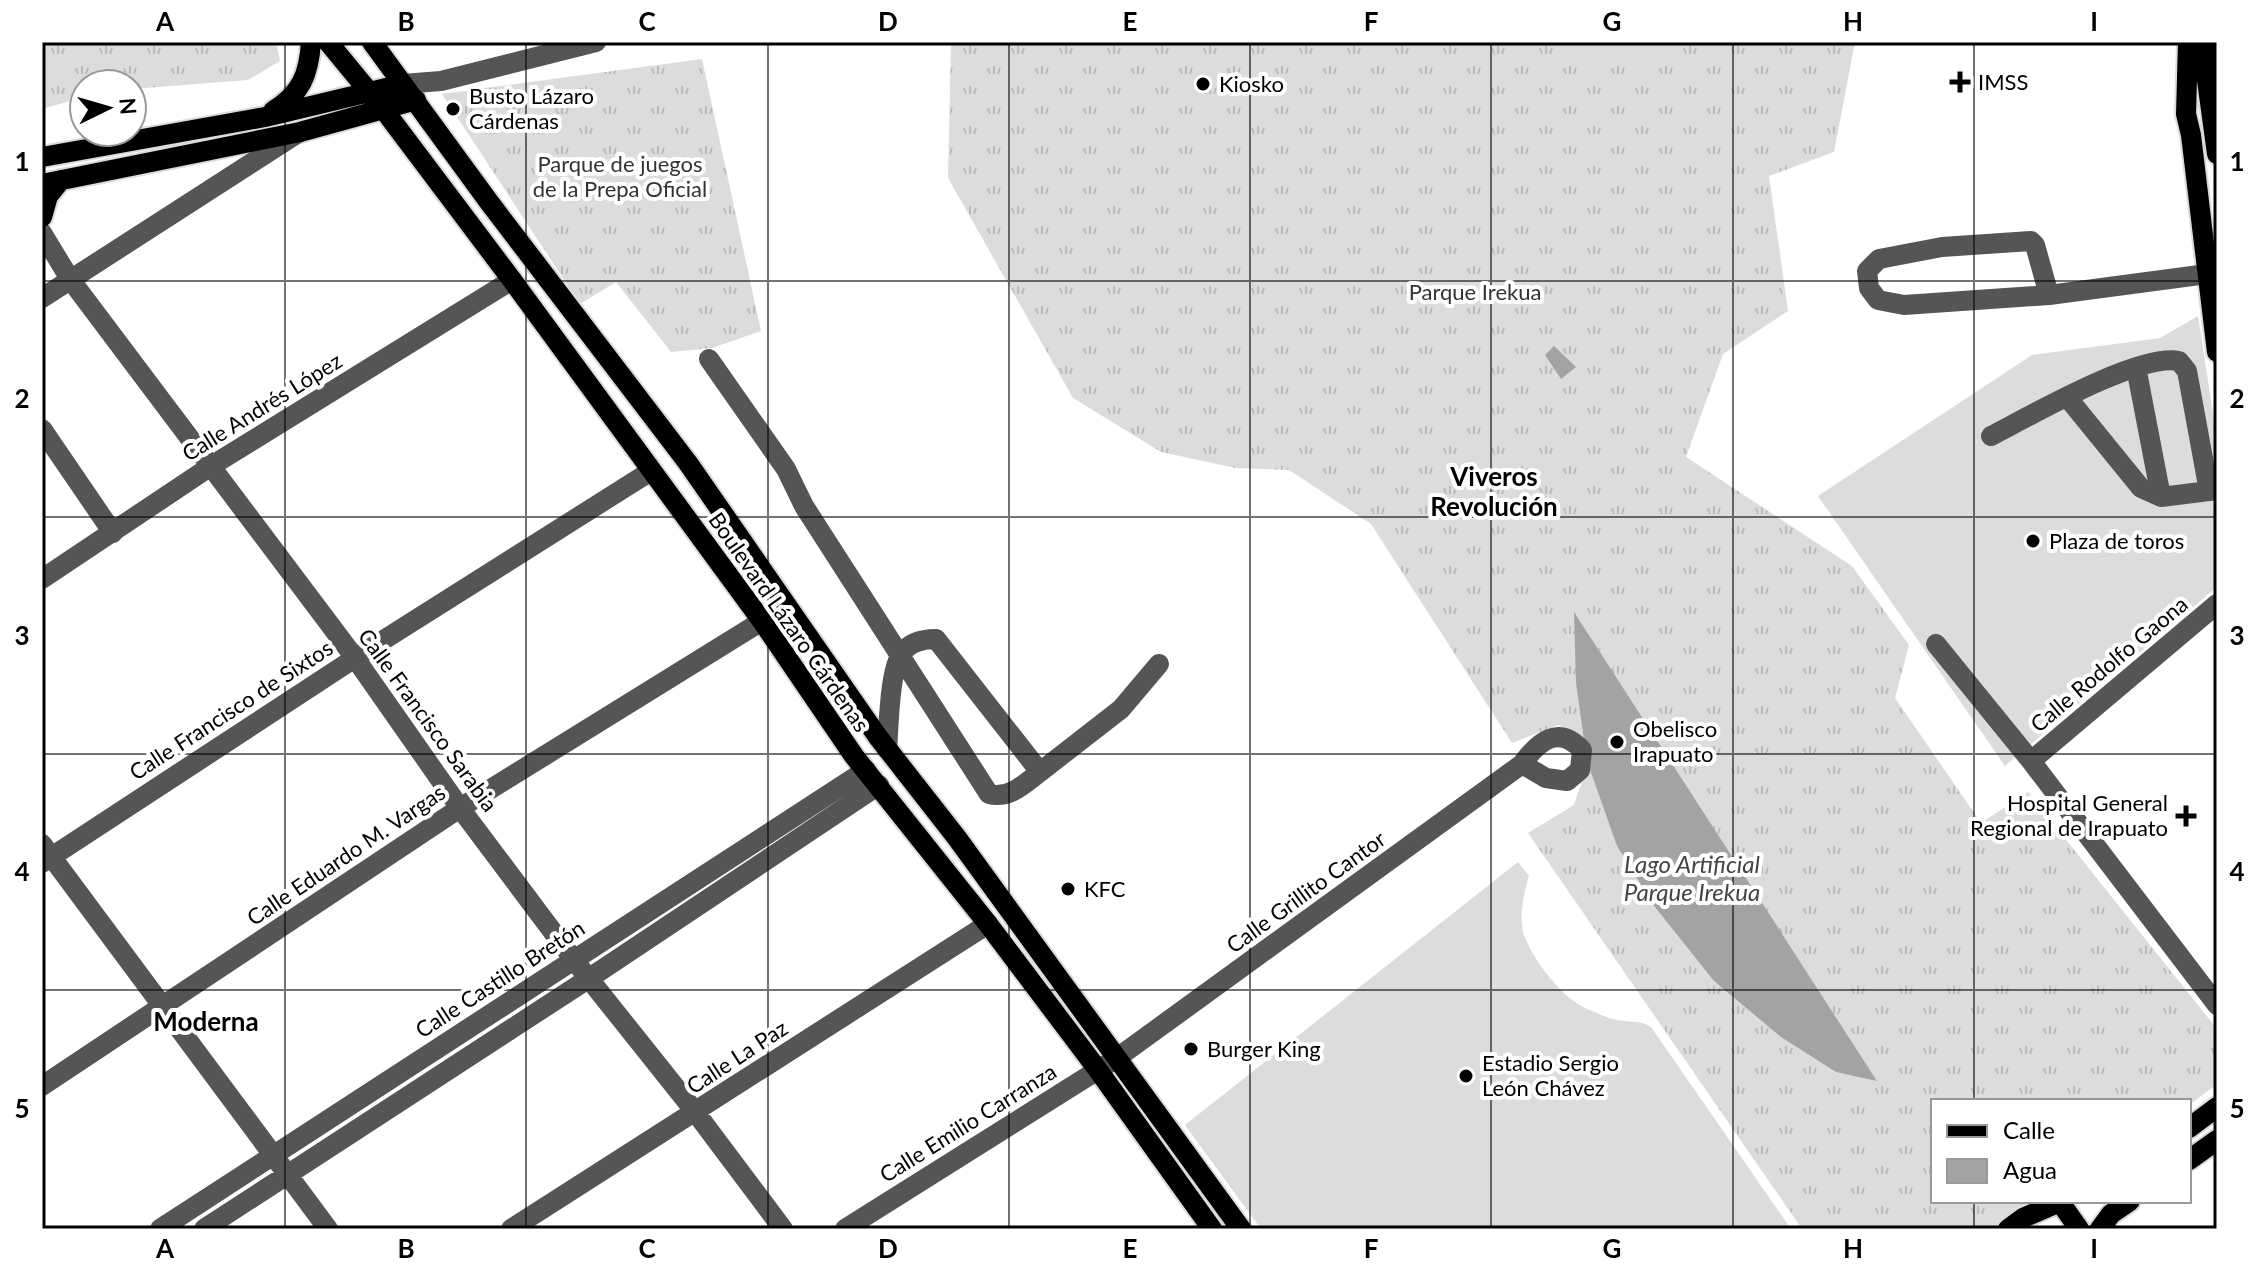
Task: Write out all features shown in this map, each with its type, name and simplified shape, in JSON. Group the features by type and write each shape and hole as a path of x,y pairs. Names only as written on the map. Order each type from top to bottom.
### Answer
{"main road":[{"path":"265,117 289,101 303,85 310,61 311,42"},
{"name":"Boulevard Lázaro Cárdenas","path":"328,42 384,110 512,280 762,621 854,756 988,924 1212,1229"},
{"name":"Boulevard Lázaro Cárdenas","path":"372,42 489,202 688,463 887,749 957,838 1241,1229"},
{"path":"2188,42 2186,114 2212,274 2217,350"},
{"path":"2208,42 2205,66 2214,109 2217,154"},
{"path":"42,157 265,117 403,84"},
{"path":"42,217 52,182 300,132 416,100"},
{"path":"2191,1126 2217,1107"},
{"path":"2191,1159 2217,1140"},
{"path":"2008,1229 2023,1218 2057,1203"},
{"path":"2062,1203 2079,1229"},
{"path":"2100,1229 2111,1214 2127,1203"}],"street":[{"path":"403,84 441,81 530,50 596,42"},
{"path":"416,100 441,81"},
{"path":"2186,114 2214,109"},
{"path":"42,298 300,132"},
{"name":"Calle Francisco Sarabia","path":"42,233 70,279 355,658 460,808 588,979 696,1113 783,1229"},
{"path":"2049,295 2035,245 2031,241 1942,247 1879,259 1867,271 1869,288 1878,300 1904,305 2049,295 2212,274"},
{"name":"Calle Andrés López","path":"42,579 211,466 512,280"},
{"path":"709,359 786,469 804,506 989,794 1000,797 1012,793 1040,772 1121,709 1159,664"},
{"path":"1991,436 2067,397 2136,367 2170,359 2179,361 2187,371 2213,490 2161,497 2141,488 2067,397"},
{"path":"2136,367 2161,497"},
{"path":"42,429 113,533"},
{"name":"Calle Francisco de Sixtos","path":"45,854 651,471"},
{"name":"Calle Rodolfo Gaona","path":"2031,761 2217,604"},
{"name":"Calle Eduardo M. Vargas","path":"42,1086 460,808 762,621"},
{"path":"887,749 893,682 901,654 922,639 936,639 1040,772"},
{"path":"1936,644 2031,761 2217,1005"},
{"name":"Calle Grillito Cantor","path":"1117,1058 1522,764"},
{"path":"204,1229 588,979 873,778"},
{"name":"Calle Castillo Bretón","path":"160,1229 574,960 873,778"},
{"path":"45,854 328,1229"},
{"name":"Calle La Paz","path":"511,1229 988,924"},
{"name":"Calle Emilio Carranza","path":"845,1229 1117,1058"}],"green space":[{"path":"42,42 276,42 280,61 248,80 148,88 148,68 68,68 68,102 42,109"},
{"name":"Parque Irekua","path":"951,42 1855,42 1834,152 1769,176 1788,311 1723,354 1686,457 1852,566 1909,645 1895,698 1981,823 2028,792 2217,1029 2217,1084 2191,1104 2191,1099 1931,1099 1931,1203 2034,1203 1993,1229 1802,1229 1528,833 1574,805 1586,769 1581,736 1558,725 1512,743 1371,524 1289,470 1236,468 1161,452 1073,398 948,178"},
{"path":"1580,42 1675,42 1594,76"},
{"name":"Parque de juegos de la Prepa Oficial","path":"702,59 761,331 712,348 671,352 616,282 580,304 442,94"},
{"name":"Plaza de toros","path":"2198,316 2217,439 2217,587 2005,766 1818,496 2032,355 2160,338"},
{"name":"Estadio Sergio León Chávez","path":"1518,862 1529,876 1522,911 1523,932 1544,970 1560,989 1583,1007 1609,1018 1651,1027 1791,1229 1261,1229 1185,1125"}],"water":[{"path":"1554,346 1576,367 1561,379 1545,355"},
{"name":"Lago Artificial Parque Irekua","path":"1574,612 1877,1081 1836,1072 1781,1037 1714,981 1655,907 1617,846 1587,761 1576,683"}],"place":[{"name":"IMSS","path":"1960,82"},
{"name":"Kiosko","path":"1203,84"},
{"name":"Busto Lázaro Cárdenas","path":"453,109"},
{"name":"Plaza de toros","path":"2033,541"},
{"name":"Obelisco Irapuato","path":"1617,742"},
{"name":"Hospital General Regional de Irapuato","path":"2186,816"},
{"name":"KFC","path":"1068,889"},
{"name":"Burger King","path":"1191,1049"},
{"name":"Estadio Sergio León Chávez","path":"1466,1076"}],"district":[{"name":"Viveros Revolución","path":"1494,492"},
{"name":"Moderna","path":"206,1022"}]}
